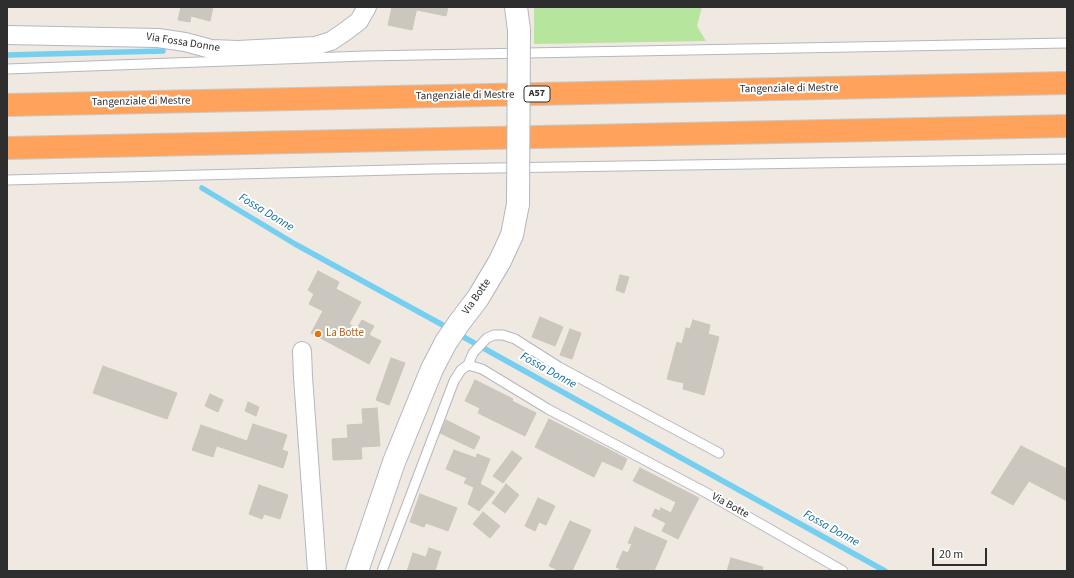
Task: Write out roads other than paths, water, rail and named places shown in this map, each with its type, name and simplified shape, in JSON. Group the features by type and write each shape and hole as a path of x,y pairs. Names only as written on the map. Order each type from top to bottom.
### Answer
{"highway":[{"name":"Tangenziale di Mestre","path":"7,105 1067,83"},
{"path":"7,148 1067,126"}],"street":[{"name":"Via Fossa Donne","path":"7,35 158,38 185,42 211,49 238,50 315,46 331,41 343,33 359,21 367,7"},
{"name":"Via Botte","path":"357,571 409,424 439,354 459,323 478,298 500,261 512,236 518,204 519,30 516,7"},
{"path":"302,351 317,571"}],"lane":[{"path":"7,69 381,56 1067,43"},
{"path":"7,180 432,169 1067,159"},
{"path":"382,571 454,381 461,370 468,365 473,353 488,338 494,335 503,335 515,340 559,367 719,453"},
{"name":"Via Botte","path":"468,365 482,369 548,410 703,491 843,571"}],"waterway":[{"name":"Fossa Donne","path":"7,55 163,51"},
{"name":"Fossa Donne","path":"202,188 295,244 450,329"},
{"name":"Fossa Donne","path":"458,334 885,571"}],"place":[{"name":"La Botte","path":"318,334"}]}
